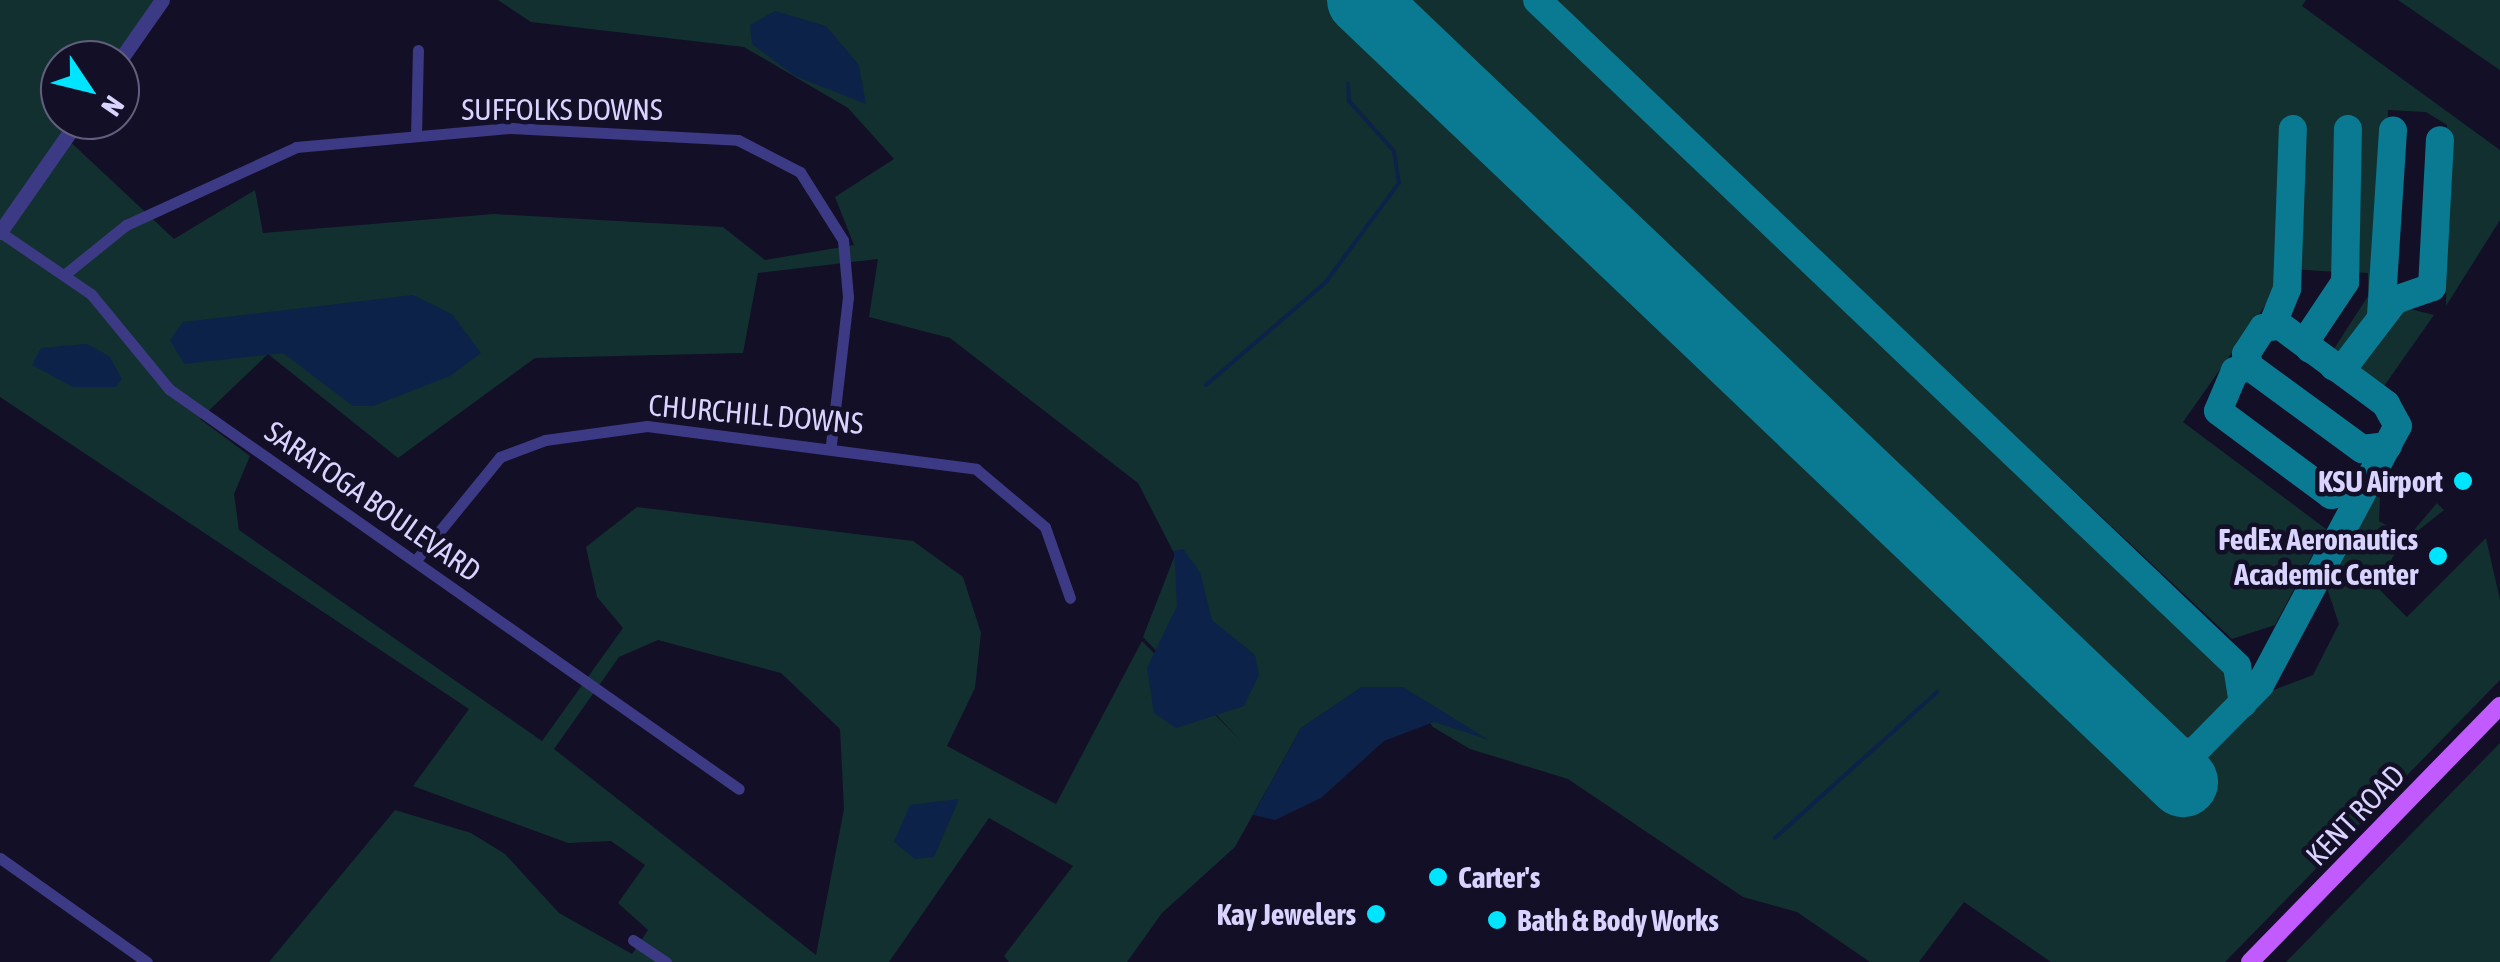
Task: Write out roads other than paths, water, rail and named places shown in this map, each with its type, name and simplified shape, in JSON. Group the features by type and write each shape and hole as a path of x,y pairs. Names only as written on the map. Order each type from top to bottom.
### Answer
{"main road":[{"name":"KENT ROAD","path":"2250,962 2500,706"}],"street":[{"path":"134,40 162,0"},
{"path":"416,136 418,50"},
{"name":"SUFFOLKS DOWNS","path":"64,274 106,236 263,155 511,128 720,137 790,164 828,206 847,255 831,444"},
{"path":"0,232 64,140"},
{"name":"SARATOGA BOULEVARD","path":"0,232 64,274 107,309 169,389 738,789"},
{"name":"CHURCHILL DOWNS","path":"416,560 471,483 525,444 647,426 939,458 993,477 1045,527 1070,598"},
{"path":"0,858 148,962"},
{"path":"633,940 666,962"}],"water":[{"path":"775,11 826,26 859,65 866,104 795,76 752,44 750,25"},
{"path":"413,295 452,314 481,353 450,376 373,406 353,406 283,353 184,364 170,340 183,322"},
{"path":"87,344 109,356 122,379 116,387 73,387 32,365 41,348"},
{"path":"1183,549 1200,572 1212,620 1255,655 1259,675 1244,706 1176,728 1154,713 1147,668 1177,606 1174,551"},
{"path":"1362,687 1403,687 1489,740 1434,722 1384,741 1321,798 1275,820 1253,815 1301,728"},
{"path":"959,799 934,857 915,859 894,842 910,805"}],"waterway":[{"path":"1206,385 1325,283 1399,183 1394,151 1349,101 1348,84"},
{"path":"1775,838 1937,692"}],"place":[{"name":"KSU Airport","path":"2463,481"},
{"name":"FedEx Aeronautics Academic Center","path":"2438,556"},
{"name":"Carter's","path":"1438,877"},
{"name":"Kay Jewelers","path":"1376,914"},
{"name":"Bath & Body Works","path":"1497,920"}]}
